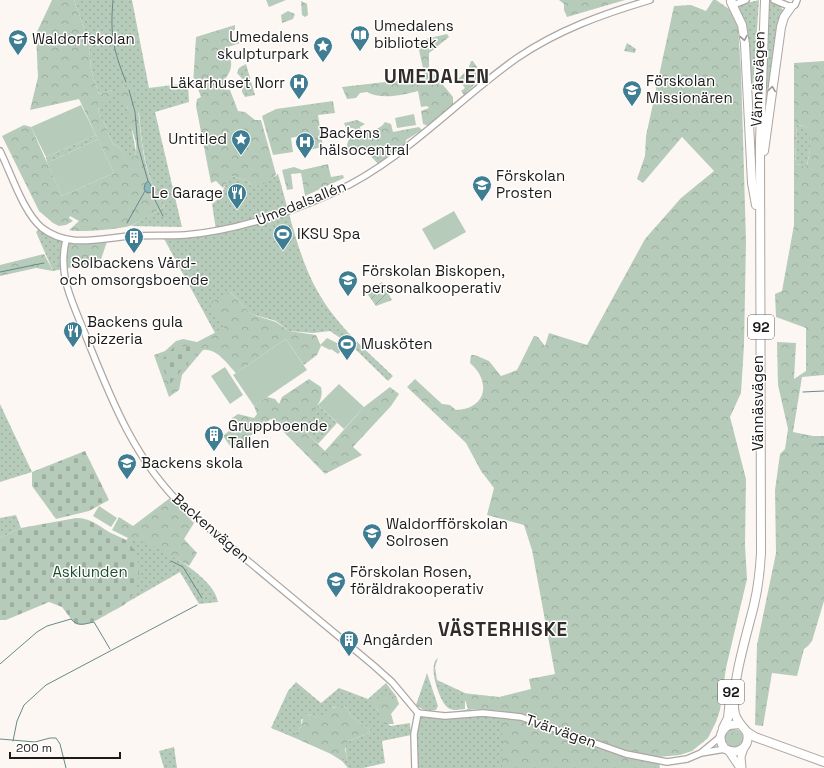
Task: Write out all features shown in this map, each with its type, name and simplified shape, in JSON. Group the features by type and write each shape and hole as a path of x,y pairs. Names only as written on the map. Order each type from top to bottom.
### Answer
{"highway":[{"name":"Vännäsvägen","path":"721,734 728,718 732,679 753,589 757,558 758,409 756,95 761,0"},
{"name":"Vännäsvägen","path":"740,724 734,713 735,694 739,666 757,589 762,546 760,183 761,79 765,0"},
{"path":"731,1 742,25 745,44 752,183 756,205"},
{"path":"760,183 781,27 784,17 794,4"},
{"name":"92","path":"721,734 729,725 740,724 747,732 771,743 824,762"},
{"path":"745,747 748,737 747,732"},
{"path":"721,734 723,746 726,750"},
{"name":"92","path":"726,750 736,751 754,743 771,743"}],"main road":[{"path":"741,768 741,757 745,747"},
{"path":"726,750 741,768"}],"street":[{"name":"Umedalsallén","path":"66,240 93,241 125,236 185,235 216,231 265,219 289,211 336,191 374,170 422,135 519,57 560,33 588,19 650,0"},
{"path":"731,1 736,4 746,0"},
{"path":"775,0 794,4 801,0"},
{"path":"0,151 28,211 36,222 51,234 66,240"},
{"name":"Backenvägen","path":"66,240 63,254 63,269 71,299 118,414 142,456 162,483 188,511 392,682 418,713"},
{"path":"415,768 414,734 418,713"},
{"name":"Tvärvägen","path":"418,713 445,716 483,713 521,717 626,754 667,762 686,759 701,753 726,750"},
{"name":"Tvärvägen","path":"701,753 721,734"}],"green space":[{"path":"52,0 74,0 89,43 91,70 99,94 113,90 115,96 98,104 99,115 106,126 113,144 120,148 127,158 135,156 136,144 129,119 128,107 120,101 118,89 130,86 136,100 143,151 147,168 156,192 165,206 132,225 111,229 74,231 69,230 79,221 70,216 69,218 73,221 66,225 59,226 53,223 39,211 2,136 24,125 31,127 62,196 114,173 79,99 30,110 38,77 36,34"},
{"path":"74,0 132,0 149,88 188,83 189,102 155,112 182,227 131,226 165,206 158,196 149,174 143,149 139,113 127,104 136,152 135,156 127,159 120,148 113,144 106,126 99,115 98,104 113,90 99,94 91,70 89,43"},
{"path":"266,0 286,0 269,7"},
{"path":"559,0 625,0 567,17 564,10 564,4"},
{"path":"713,0 716,0 729,9 738,28 741,70 746,241 744,345 741,393 730,417 746,479 745,545 747,579 726,668 720,710 708,738 692,751 680,755 658,757 660,768 502,768 502,711 468,709 463,693 499,697 531,689 529,679 555,674 532,550 524,525 487,515 494,488 481,471 466,443 407,387 415,379 442,404 450,405 456,410 466,408 474,405 479,400 483,386 477,370 470,363 471,355 475,355 489,361 501,376 517,370 534,336 538,337 545,346 549,333 587,345 645,239 681,198 714,171 682,137 643,183 637,179 645,156 646,136 674,6 691,5 706,11"},
{"path":"759,0 753,87 750,88 739,7 743,4"},
{"path":"301,1 307,4 308,15 305,17 302,15"},
{"path":"769,2 778,4 784,11 769,88 765,89"},
{"path":"288,11 295,14 293,19 282,23 281,15"},
{"path":"235,25 235,29 231,33 233,40 239,40 240,43 228,47 231,65 229,73 223,82 224,89 230,90 238,111 245,112 255,120 261,120 276,174 269,181 252,188 248,181 232,176 223,188 216,181 211,183 196,106 197,99 201,97 197,86 193,84 196,37"},
{"path":"447,34 449,37 429,53 429,68 453,97 453,106 429,126 423,124 421,111 429,108 427,106 421,107 418,91 385,96 378,96 367,92 360,93 356,98 347,99 342,87 420,78 424,73 417,41"},
{"path":"627,43 636,49 635,53 624,51"},
{"path":"471,61 473,61 483,76 464,95 461,91 465,88 458,79 468,69"},
{"path":"824,61 824,375 802,377 793,432 813,436 824,436 824,601 812,641 804,649 797,676 772,673 763,726 755,725 757,645 776,553 775,490 780,454 785,449 788,429 778,385 777,342 796,343 794,379 806,371 806,328 776,317 775,294 782,291 794,225 794,63","holes":["797,125 805,126 808,130 810,140 810,151 807,166 795,164"]},
{"path":"246,64 255,95 245,97 242,92 244,81 237,73 239,68"},
{"path":"333,101 335,113 318,115 323,147 309,150 307,134 291,138 293,152 273,155 262,116 276,109"},
{"path":"81,105 96,135 46,157 31,127"},
{"path":"414,114 416,125 397,128 395,118"},
{"path":"357,120 365,124 360,127 361,131 377,129 385,122 391,124 393,132 419,127 422,130 406,140 405,145 378,164 369,154 360,148 347,150 349,139 356,131 352,128 346,128 344,123"},
{"path":"797,125 805,126 810,135 811,140 807,166 795,164"},
{"path":"96,135 98,139 47,163 46,157"},
{"path":"98,139 114,173 62,196 47,163"},
{"path":"328,164 331,177 343,175 344,178 305,196 301,173 291,174 293,189 287,190 282,170 294,167 302,170"},
{"path":"278,174 290,219 311,279 334,316 343,327 393,376 388,381 352,346 330,331 313,333 289,331 276,321 251,314 230,292 224,328 215,333 162,235 216,230 212,204 219,198 226,183 232,176 248,181 250,185 255,187"},
{"path":"454,211 466,232 434,250 422,229"},
{"path":"41,227 66,240 63,269 53,271 36,232"},
{"path":"108,239 100,262 63,269 66,240"},
{"path":"44,254 53,271 36,268 0,276 0,265"},
{"path":"382,282 392,300 376,306 366,292"},
{"path":"230,292 251,314 276,322 289,331 316,335 321,346 317,355 304,365 286,339 236,373 213,351 203,350 182,375 179,390 169,397 154,355 165,351 176,341 183,339 197,342 224,328 209,303"},
{"path":"327,338 345,347 338,354 331,349 330,350 320,345"},
{"path":"286,339 307,370 254,406 233,375"},
{"path":"189,346 197,352 170,384 160,362 174,347"},
{"path":"225,367 243,395 230,404 211,376"},
{"path":"309,379 321,387 321,398 316,408 299,426 325,451 364,407 390,387 399,394 391,406 353,447 362,455 325,474 271,419 233,450 223,436 229,431 232,418 238,414 254,418 257,414 254,406 267,397 275,399 279,404 282,397"},
{"path":"339,384 364,407 344,429 318,405"},
{"path":"0,404 32,472 0,482"},
{"path":"318,405 337,423 318,444 299,426"},
{"path":"85,451 109,500 89,511 56,519 32,486 32,472"},
{"path":"170,498 194,523 184,539 197,553 189,566 148,543 128,538 112,530 119,517 133,526"},
{"path":"99,506 117,518 111,527 93,516"},
{"path":"16,515 21,528 0,538 0,518"},
{"name":"Asklunden","path":"76,518 94,522 111,533 126,540 132,546 136,554 139,572 138,581 131,598 121,607 95,621 83,625 75,624 62,607 49,602 6,620 0,620 0,538 21,528"},
{"path":"128,538 142,540 149,543 179,560 208,584 215,593 218,602 199,604 180,572 126,603 132,595 131,547 126,540"},
{"path":"438,658 435,667 437,680 465,693 469,698 465,701 465,709 451,709 444,703 435,682 434,667"},
{"path":"427,673 438,706 436,710 433,711 426,710 416,705"},
{"path":"296,682 321,703 339,688 368,699 386,683 396,696 371,701 390,726 410,723 411,735 382,741 385,763 363,768 348,768 342,761 347,758 345,744 348,741 369,733 370,730 351,716 348,709 344,706 334,707 330,712 318,718 306,714 301,720 302,726 295,733 295,738 271,728 288,691"},
{"path":"396,696 399,704 391,714 394,724 384,724 381,721 378,710 370,701 371,699"},
{"path":"342,705 348,709 351,716 370,730 369,733 348,741 345,749 347,758 342,761 331,754 295,738 295,733 302,726 303,715 306,714 318,718 333,708"},
{"path":"468,709 505,715 502,768 415,768 418,713 445,716"},
{"path":"734,729 740,732 743,738 740,744 734,747 728,744 725,738 728,732"},
{"path":"734,732 738,734 740,738 738,742 734,744 730,742 728,738 730,734"},
{"path":"174,747 177,768 164,768 159,751"}],"water":[{"path":"148,181 152,187 152,192 147,193 144,189 145,184"}],"waterway":[{"path":"113,0 112,33 115,51 126,82"},
{"path":"129,90 135,112 138,146 148,181"},
{"path":"127,223 145,191"},
{"path":"151,192 163,216"},
{"path":"0,272 44,263"},
{"path":"803,392 824,391"},
{"path":"819,444 824,444"},
{"path":"171,561 183,567 202,598"},
{"path":"13,741 17,721 24,705 46,685 197,605"},
{"path":"0,664 37,632 47,626 71,619 79,624 94,622 110,649"},
{"path":"0,739 35,742 56,738 60,744 66,768"}],"place":[{"name":"Umedalens bibliotek","path":"360,52"},
{"name":"Waldorfskolan","path":"18,56"},
{"name":"Umedalens skulpturpark","path":"323,63"},
{"name":"Läkarhuset Norr","path":"299,100"},
{"name":"Förskolan Missionären","path":"632,107"},
{"name":"Untitled","path":"241,156"},
{"name":"Backens hälsocentral","path":"305,159"},
{"name":"Förskolan Prosten","path":"482,202"},
{"name":"Le Garage","path":"237,210"},
{"name":"IKSU Spa","path":"283,251"},
{"name":"Solbackens Vård- och omsorgsboende","path":"134,254"},
{"name":"Förskolan Biskopen, personalkooperativ","path":"348,297"},
{"name":"Backens gula pizzeria","path":"73,348"},
{"name":"Musköten","path":"347,361"},
{"name":"Gruppboende Tallen","path":"214,452"},
{"name":"Backens skola","path":"127,480"},
{"name":"Waldorfförskolan Solrosen","path":"372,550"},
{"name":"Förskolan Rosen, föräldrakooperativ","path":"336,598"},
{"name":"Angården","path":"349,657"}],"district":[{"name":"UMEDALEN","path":"437,76"},
{"name":"VÄSTERHISKE","path":"503,629"}]}
